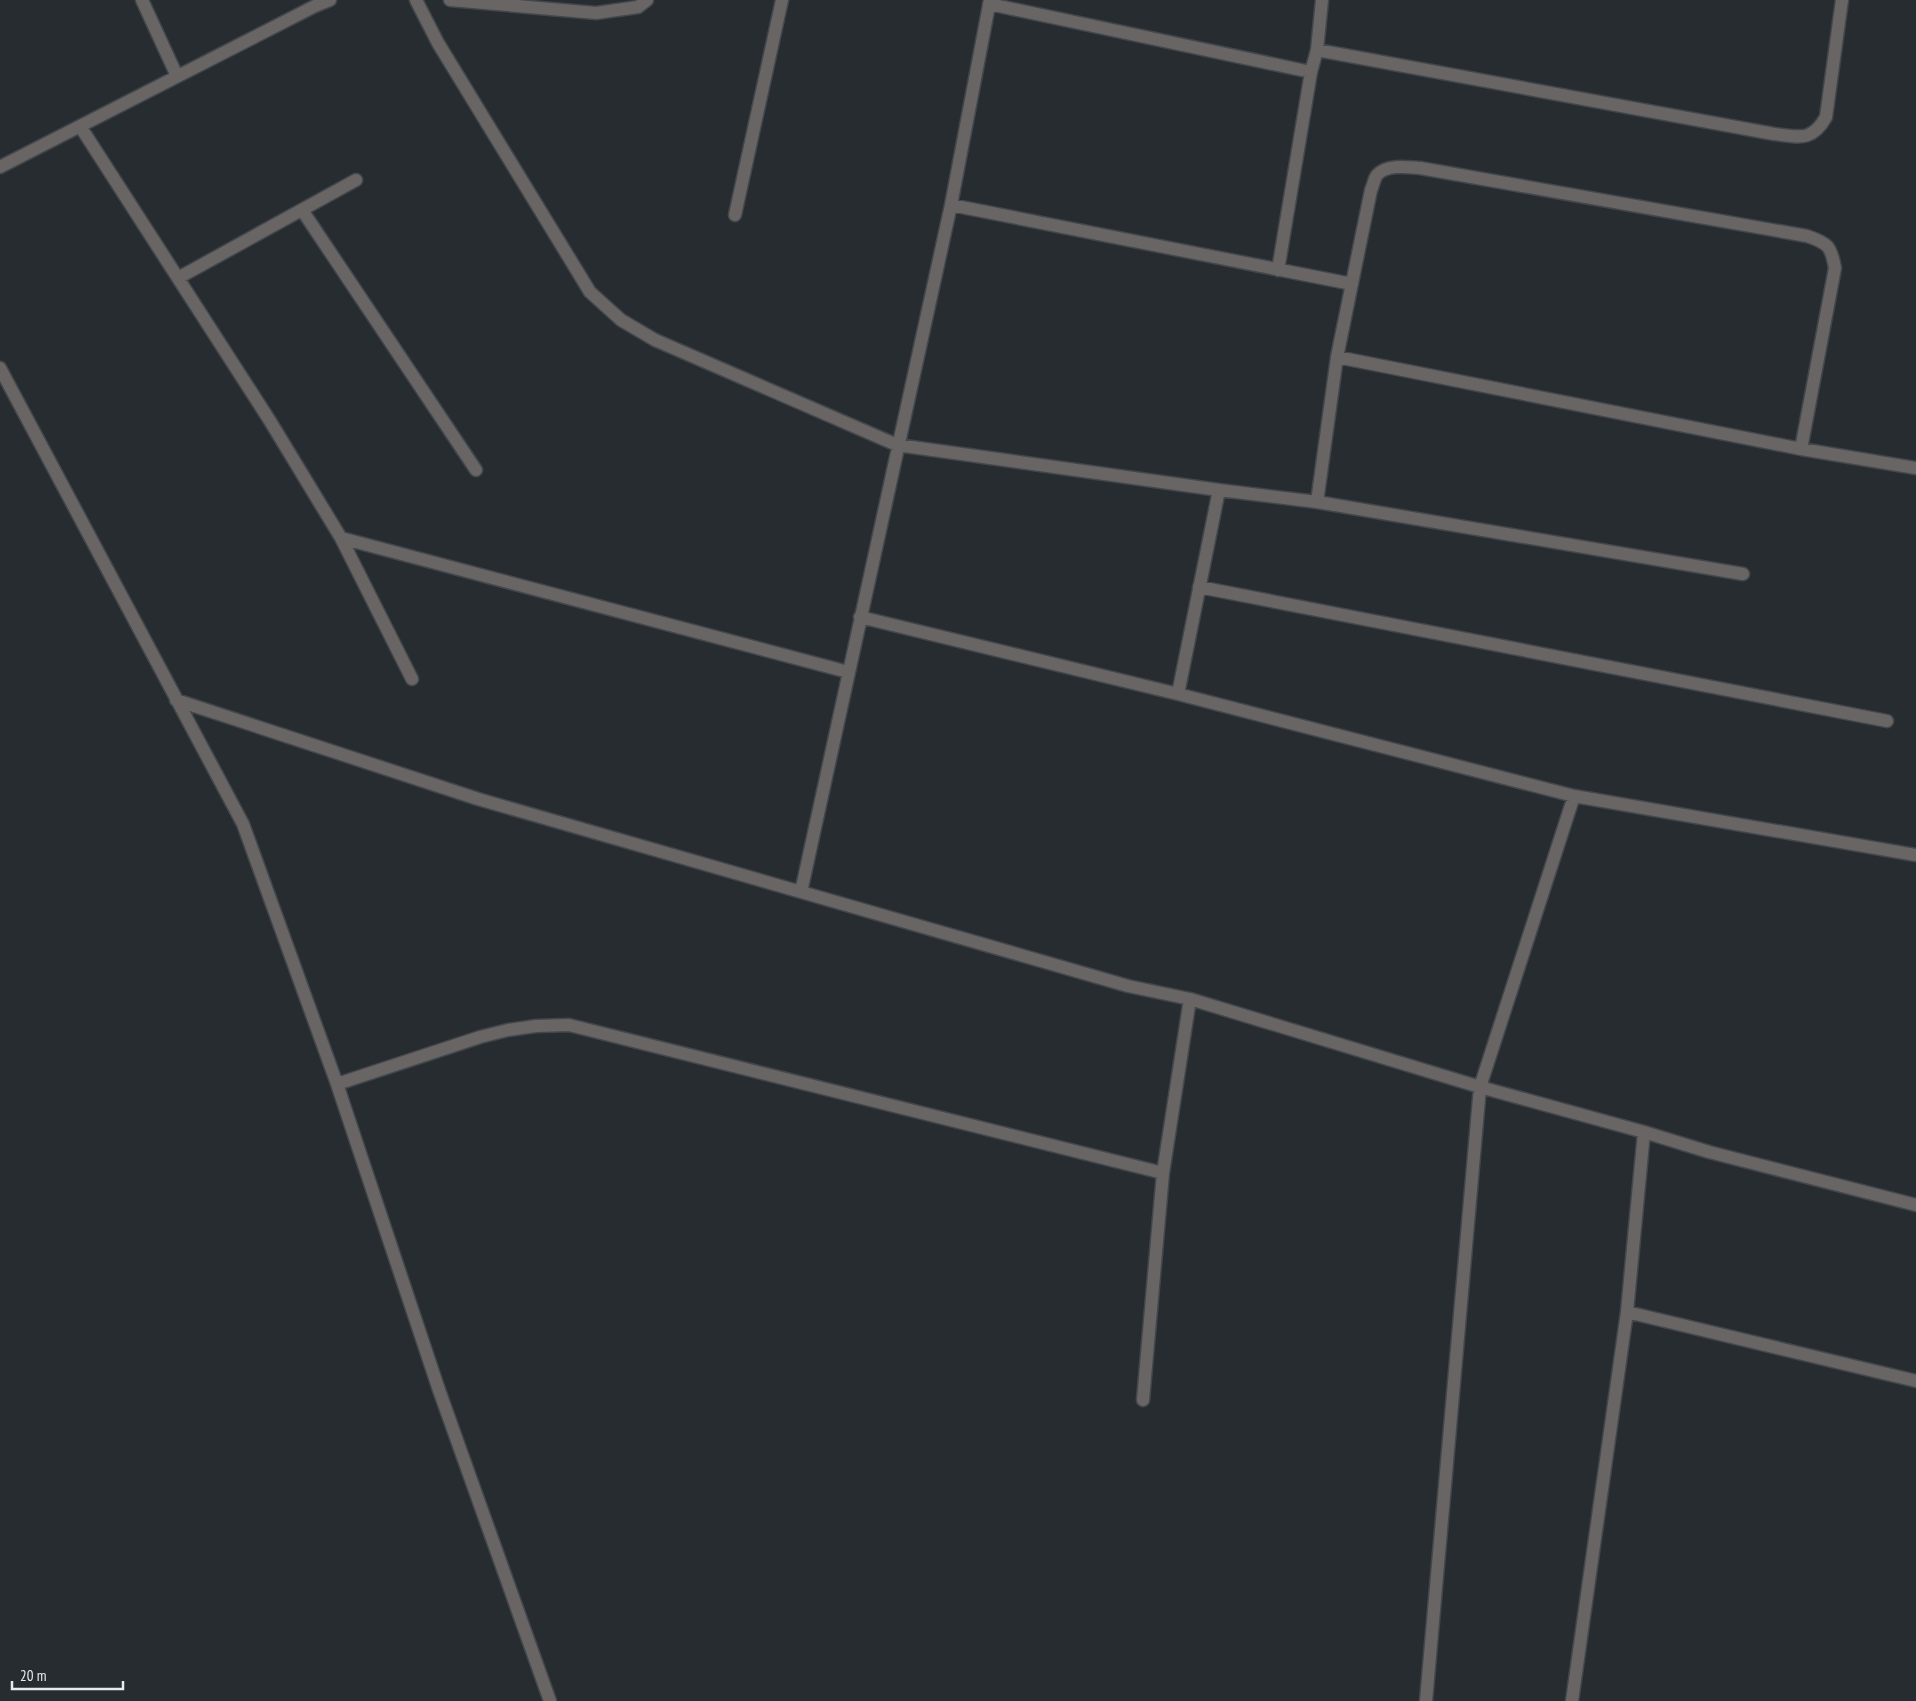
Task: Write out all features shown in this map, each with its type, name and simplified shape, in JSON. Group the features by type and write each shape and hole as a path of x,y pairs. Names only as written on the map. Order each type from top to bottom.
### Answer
{"street":[{"path":"142,0 177,76"},
{"path":"0,167 330,0"},
{"path":"416,0 438,42 590,292 622,320 656,340 897,445 1317,502 1744,574"},
{"path":"450,0 596,13 638,7 647,0"},
{"path":"735,215 782,0"},
{"path":"1278,270 1316,50 1322,0"},
{"path":"1316,50 1774,134 1801,137 1812,134 1819,129 1826,117 1842,0"},
{"path":"801,892 897,445 951,205 989,2 1311,72"},
{"path":"80,126 270,421 341,538 412,679"},
{"path":"1317,502 1338,357 1371,190 1377,175 1386,170 1400,167 1420,168 1797,234 1822,241 1831,250 1835,268 1801,449"},
{"path":"178,278 356,180"},
{"path":"951,205 1352,284"},
{"path":"302,210 476,470"},
{"path":"1338,357 1801,449 1916,468"},
{"path":"0,368 243,824 337,1084 439,1390 550,1701"},
{"path":"1178,694 1219,490"},
{"path":"341,538 848,672"},
{"path":"1199,587 1887,721"},
{"path":"860,617 1178,694 1574,796 1916,855"},
{"path":"176,700 478,799 1128,986 1190,999 1480,1087 1709,1152 1916,1205"},
{"path":"1426,1701 1480,1087 1574,796"},
{"path":"1143,1400 1163,1173 1190,999"},
{"path":"337,1084 480,1037 536,1026 569,1025 1163,1173"},
{"path":"1572,1701 1627,1312 1644,1132"},
{"path":"1627,1312 1916,1381"}]}
